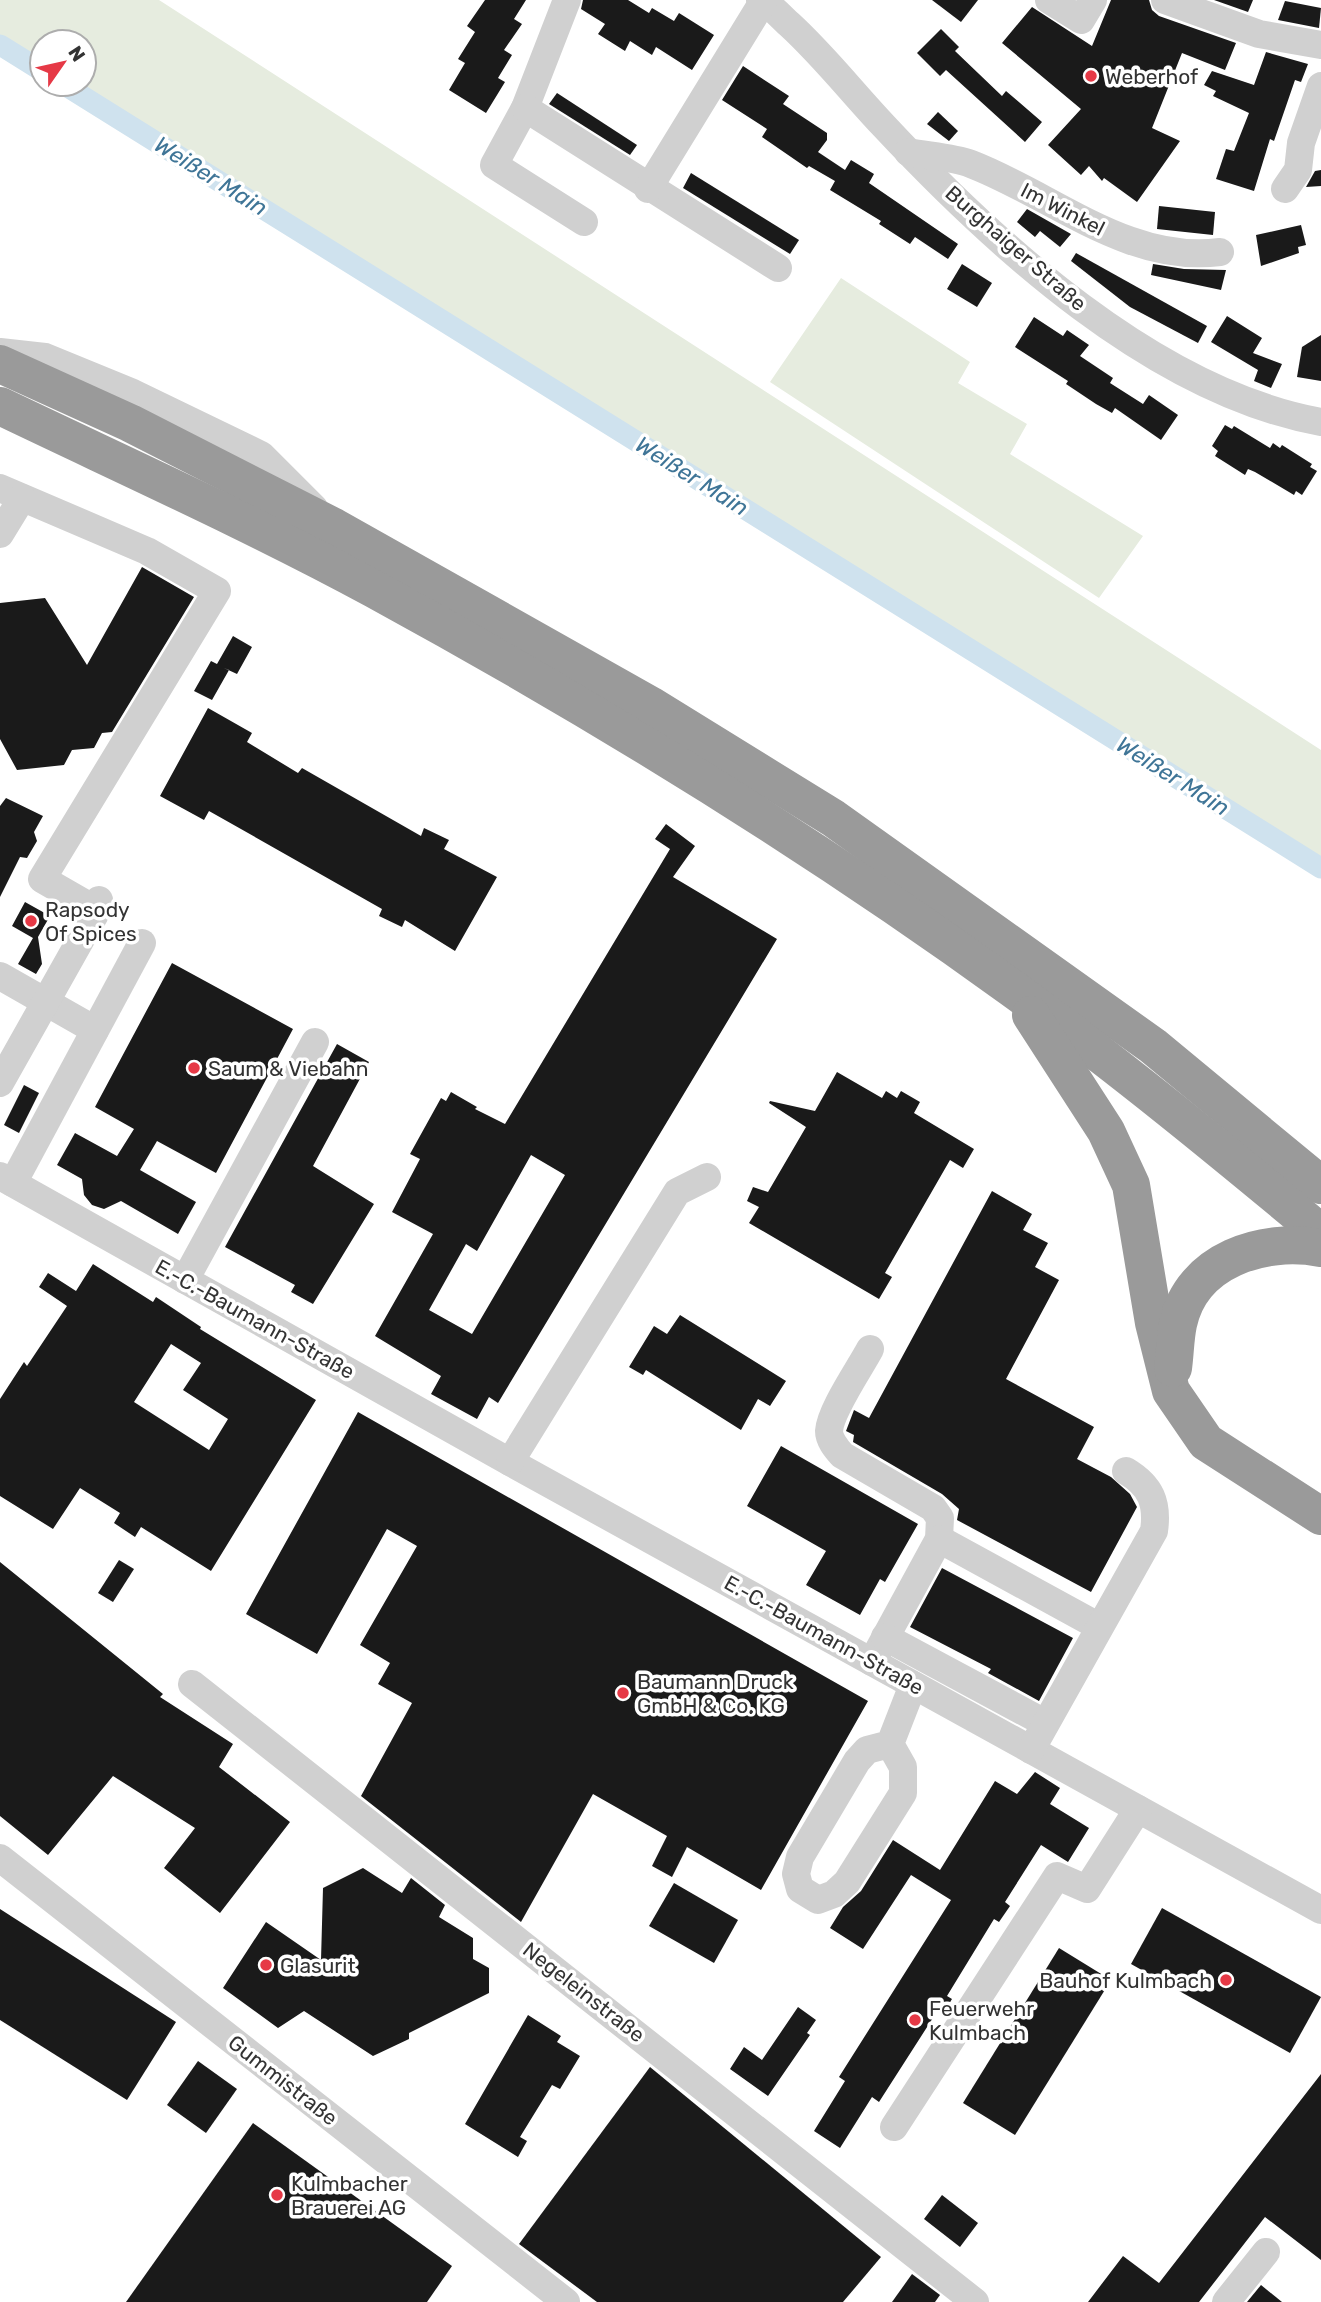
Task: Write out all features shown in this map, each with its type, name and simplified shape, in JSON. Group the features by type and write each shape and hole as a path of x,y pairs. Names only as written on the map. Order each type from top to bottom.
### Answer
{"highway":[{"path":"0,364 130,423 334,527 650,705 832,818 1153,1046 1321,1185"},
{"path":"0,406 183,493 373,589 616,728 835,867 1014,989 1321,1233"},
{"path":"1014,989 1106,1131 1131,1185 1154,1323 1171,1391 1206,1442 1321,1516"},
{"path":"1171,1391 1178,1323 1188,1298 1204,1276 1237,1255 1271,1245 1321,1248"}],"street":[{"path":"567,0 524,108 494,166 584,222"},
{"path":"648,189 763,0"},
{"name":"Burghaiger Straße","path":"763,0 821,53 908,152 1032,267 1093,315 1163,362 1241,400 1321,422"},
{"path":"1049,0 1081,20 1093,0"},
{"path":"1165,0 1259,34 1321,44"},
{"path":"1285,189 1298,170 1301,144 1321,86"},
{"path":"524,108 648,189 778,268"},
{"name":"Im Winkel","path":"908,152 969,163 1127,241 1197,255 1220,252"},
{"path":"0,352 46,357 133,393 261,455 334,527"},
{"path":"0,534 11,493 147,551 217,591 42,879 98,905 0,1083"},
{"path":"7,1180 95,1030 142,943"},
{"path":"0,976 95,1030"},
{"path":"186,1280 314,1042"},
{"path":"510,1462 677,1192 707,1177"},
{"name":"E.-C.-Baumann-Straße","path":"7,1180 510,1462 1321,1910"},
{"path":"870,1349 833,1418 829,1431 833,1445 842,1455 933,1508 940,1518 939,1539 872,1662"},
{"path":"1031,1750 1098,1626 1154,1531 1157,1513 1154,1498 1142,1481 1126,1471"},
{"path":"939,1539 1098,1626"},
{"path":"885,1637 1045,1723"},
{"name":"Negeleinstraße","path":"192,1684 975,2302"},
{"path":"890,1744 913,1685"},
{"path":"890,1744 904,1767 904,1793 846,1882 834,1894 818,1900 800,1889 796,1874 800,1857 857,1761 867,1750 890,1744"},
{"path":"894,2127 1057,1876 1087,1889 1138,1809"},
{"name":"Gummistraße","path":"0,1858 566,2302"},
{"path":"1226,2302 1266,2252"}],"shaded area":[{"path":"0,0 159,0 1321,750 1321,863 88,98 98,98 98,28 28,28 28,60 0,43"},
{"path":"841,278 970,362 958,383 1027,424 1010,454 1143,536 1099,598 770,382"}],"building":[{"path":"485,0 526,0 514,19 522,24 504,50 512,55 498,78 505,82 486,113 449,90 465,63 458,59 475,32 467,26"},
{"path":"583,0 628,0 649,13 652,8 674,21 679,13 714,35 692,70 656,47 652,55 630,41 625,51 598,34 605,24 581,9"},
{"path":"932,0 978,0 961,22"},
{"path":"1111,0 1149,0 1152,10 1159,16 1236,43 1225,70 1182,53 1152,128 1180,141 1137,202 1104,178 1102,181 1089,166 1081,175 1048,145 1081,109 1002,43 1032,7 1092,46"},
{"path":"1214,0 1253,0 1248,12"},
{"path":"1285,1 1321,8 1319,28 1278,20"},
{"path":"941,29 959,47 955,51 1002,96 1006,91 1042,122 1025,142 946,70 940,76 917,53"},
{"path":"1266,52 1308,64 1301,82 1295,80 1274,141 1270,139 1254,191 1216,179 1226,149 1234,151 1249,113 1213,96 1216,91 1204,85 1212,71 1254,85"},
{"path":"743,66 789,96 783,104 827,133 827,140 818,152 845,170 851,160 874,174 869,183 958,244 948,259 915,237 910,244 879,224 881,221 830,190 835,181 809,166 807,168 762,137 767,129 722,100"},
{"path":"557,93 637,145 630,155 549,104"},
{"path":"938,112 958,131 949,141 927,124"},
{"path":"1321,170 1321,186 1306,187 1315,171"},
{"path":"691,173 799,240 790,254 683,188"},
{"path":"1159,206 1215,212 1213,235 1157,229"},
{"path":"1027,209 1071,234 1060,247 1040,231 1035,237 1017,222"},
{"path":"1301,225 1306,245 1298,247 1299,253 1261,266 1256,235"},
{"path":"1076,253 1207,326 1198,343 1130,307 1071,261"},
{"path":"962,264 992,283 977,307 947,289"},
{"path":"1153,264 1184,269 1226,270 1221,290 1151,275"},
{"path":"1227,316 1262,338 1253,353 1282,364 1271,388 1254,381 1258,370 1211,342"},
{"path":"1034,317 1063,336 1067,330 1089,345 1080,356 1113,378 1110,383 1143,404 1149,395 1178,415 1161,440 1115,408 1112,413 1096,404 1066,384 1068,381 1015,347"},
{"path":"1321,335 1321,381 1297,377 1302,347"},
{"path":"1225,425 1232,429 1234,426 1270,448 1273,443 1280,448 1282,445 1312,464 1310,467 1317,471 1302,495 1296,491 1294,495 1248,469 1245,475 1215,456 1218,451 1212,446"},
{"path":"142,567 194,597 112,732 102,733 94,748 72,750 64,765 17,770 0,739 0,603 45,598 87,665"},
{"path":"233,636 252,647 237,674 229,670 212,700 194,691 211,661 217,664"},
{"path":"208,708 252,733 247,742 298,773 302,768 421,836 424,828 449,840 444,849 497,877 455,951 405,920 402,927 379,916 382,909 209,811 204,820 160,796"},
{"path":"6,798 43,816 34,832 37,841 27,858 20,857 0,897 0,806"},
{"path":"666,824 695,846 673,877 777,939 498,1403 489,1397 477,1419 431,1394 441,1376 375,1336 433,1234 392,1212 420,1159 410,1154 441,1098 446,1101 451,1092 477,1107 475,1109 505,1124 670,849 655,839","holes":["531,1155 565,1175 472,1334 429,1310 466,1244 477,1251"]},
{"path":"25,902 50,916 38,937 42,964 36,974 18,964 33,938 12,926"},
{"name":"Saum & Viebahn","path":"172,963 293,1029 216,1173 157,1141 140,1170 196,1202 178,1234 121,1201 104,1209 92,1205 84,1195 82,1179 57,1165 75,1133 117,1156 134,1129 95,1107"},
{"path":"337,1044 369,1062 313,1166 374,1204 313,1304 291,1292 295,1285 225,1247"},
{"path":"837,1072 882,1098 886,1091 897,1098 901,1091 920,1102 914,1113 974,1149 963,1168 950,1160 885,1273 892,1277 879,1299 749,1223 759,1207 747,1201 753,1187 768,1192 806,1127 769,1103 770,1101 815,1111"},
{"path":"24,1085 39,1093 19,1133 4,1125"},
{"path":"992,1191 1032,1214 1023,1230 1048,1243 1035,1267 1059,1280 1006,1379 1094,1427 1077,1459 1111,1477 1130,1494 1137,1507 1091,1592 957,1520 959,1509 942,1494 853,1442 854,1435 846,1431 854,1410 869,1418"},
{"path":"93,1264 153,1302 156,1297 201,1327 200,1329 316,1400 211,1571 141,1527 135,1537 114,1523 120,1513 80,1488 53,1529 0,1496 0,1399 24,1362 27,1366 67,1306 39,1287 48,1273 76,1291","holes":["171,1344 201,1363 183,1390 228,1419 209,1450 134,1402"]},
{"path":"680,1315 786,1381 770,1406 758,1399 741,1430 646,1370 643,1375 629,1367 654,1326 667,1334"},
{"name":"Baumann Druck GmbH & Co. KG","path":"358,1412 868,1701 761,1890 687,1847 672,1877 652,1866 667,1836 593,1794 521,1922 361,1796 412,1703 378,1684 390,1663 360,1645 417,1546 387,1529 317,1654 246,1614"},
{"path":"781,1446 918,1524 885,1582 880,1579 860,1615 806,1585 826,1551 747,1506"},
{"path":"119,1560 134,1569 113,1602 98,1593"},
{"path":"0,1562 163,1694 160,1697 233,1744 219,1767 290,1822 220,1913 164,1868 195,1828 113,1776 48,1855 0,1816"},
{"path":"942,1568 1073,1638 1039,1701 988,1673 991,1669 910,1627"},
{"path":"1035,1772 1060,1788 1050,1804 1089,1828 1068,1862 1041,1845 1005,1902 1010,1906 999,1922 994,1919 947,1996 952,1999 943,2014 938,2010 879,2102 872,2097 840,2148 814,2131 845,2081 839,2077 951,1900 911,1875 863,1949 830,1928 843,1907 861,1891 893,1840 940,1870 995,1781 1017,1794"},
{"path":"363,1868 402,1893 411,1878 445,1905 439,1917 473,1938 473,1959 489,1968 489,1993 409,2033 409,2039 373,2056 304,2011 278,2028 223,1988 266,1922 321,1960 323,1888"},
{"path":"674,1883 738,1920 714,1963 649,1926"},
{"name":"Bauhof Kulmbach","path":"1162,1908 1321,1997 1290,2053 1131,1964"},
{"path":"0,1909 176,2022 127,2100 0,2020"},
{"path":"1059,1948 1111,1980 1015,2135 963,2103"},
{"path":"798,2007 816,2020 807,2033 810,2035 768,2096 730,2069 744,2047 762,2060"},
{"path":"528,2015 561,2036 557,2042 580,2056 560,2089 552,2085 520,2137 527,2141 518,2157 465,2124"},
{"path":"198,2061 237,2089 206,2133 167,2105"},
{"path":"650,2067 881,2257 843,2302 597,2302 519,2244"},
{"path":"1321,2074 1321,2260 1265,2217 1199,2302 1088,2302 1123,2256 1159,2283"},
{"name":"Kulmbacher Brauerei AG","path":"253,2123 452,2266 427,2302 126,2302"},
{"path":"942,2195 978,2223 960,2247 924,2219"},
{"path":"912,2274 940,2295 935,2302 892,2302"},
{"path":"1261,2285 1282,2302 1247,2302"}],"waterway":[{"name":"Weißer Main","path":"0,45 28,62"},
{"name":"Weißer Main","path":"85,98 1321,868"}],"place":[{"name":"Weberhof","path":"1091,76"},
{"name":"Rapsody Of Spices","path":"31,921"},
{"name":"Saum & Viebahn","path":"194,1068"},
{"name":"Baumann Druck GmbH & Co. KG","path":"623,1693"},
{"name":"Glasurit","path":"266,1965"},
{"name":"Bauhof Kulmbach","path":"1226,1980"},
{"name":"Feuerwehr Kulmbach","path":"915,2020"},
{"name":"Kulmbacher Brauerei AG","path":"277,2195"}]}
